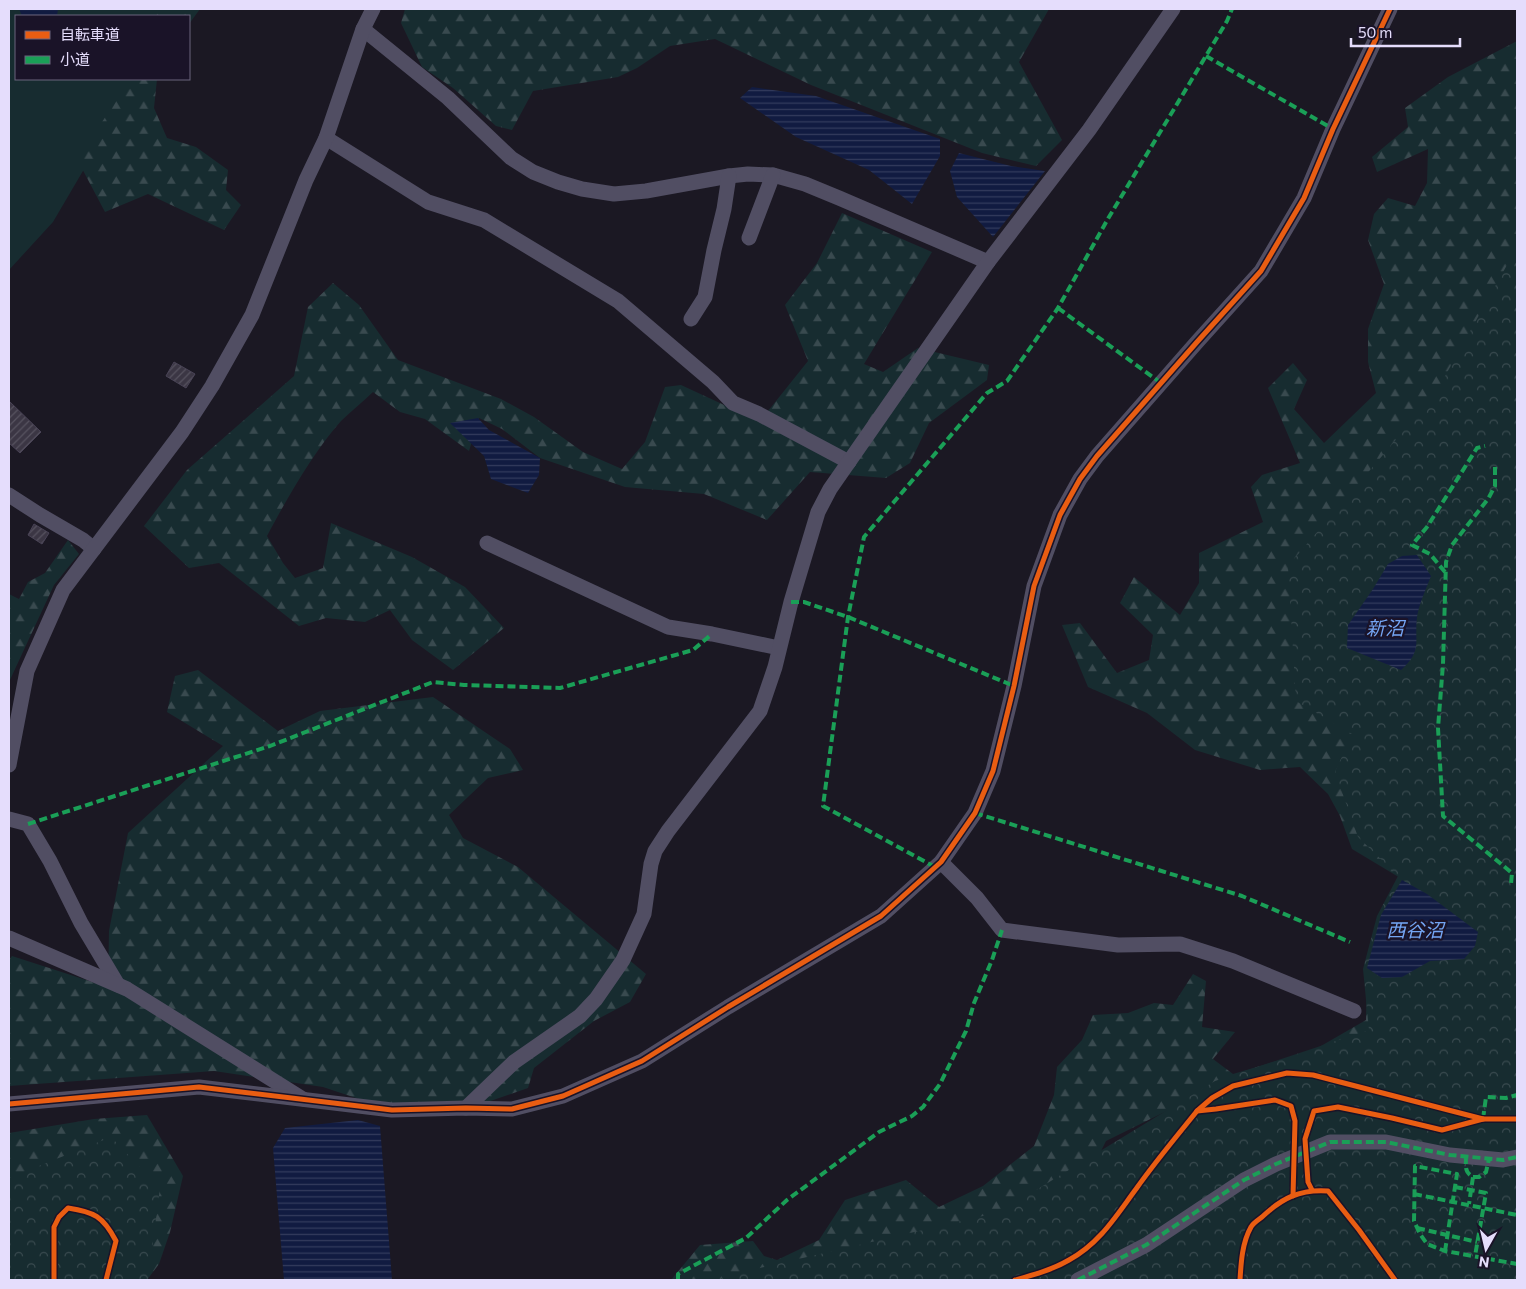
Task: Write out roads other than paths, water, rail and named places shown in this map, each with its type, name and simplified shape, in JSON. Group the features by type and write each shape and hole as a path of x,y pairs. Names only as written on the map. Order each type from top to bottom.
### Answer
{"street":[{"path":"9,764 27,671 63,590 182,432 212,386 252,315 306,180 326,138 363,29 373,9"},
{"path":"466,1108 514,1062 580,1016 596,999 623,960 644,914 651,864 655,851 668,831 760,710 775,667 791,602 818,512 830,489 988,262 1089,130 1173,9"},
{"path":"9,1104 198,1087 392,1110 512,1109 564,1096 642,1061 728,1007 881,916 941,862 975,813 993,771 1014,686 1034,586 1060,515 1080,479 1097,456 1261,271 1304,198 1333,129 1390,9"},
{"path":"363,29 448,98 511,158 533,172 558,182 582,189 614,194 646,191 729,176 748,174 772,175 805,184 988,262"},
{"path":"326,138 428,202 484,220 618,301 713,382 732,403 759,414 849,462"},
{"path":"749,238 772,175"},
{"path":"691,319 706,297 729,176"},
{"path":"736,392 759,414"},
{"path":"9,495 83,540 94,549"},
{"path":"487,543 668,627 779,648"},
{"path":"9,819 28,824 50,861 81,922 118,985"},
{"path":"941,862 977,898 1002,930 1118,945 1180,944 1233,961 1354,1011"},
{"path":"9,938 135,994 307,1101"},
{"path":"1078,1280 1146,1245 1244,1180 1276,1164 1330,1142 1386,1142 1450,1155 1503,1160 1517,1157"}],"water":[{"path":"19,9 58,9 57,15 22,15"},
{"path":"752,87 816,96 940,139 940,156 912,204 869,170 796,137 740,98"},
{"path":"959,153 1011,166 1045,171 993,237 957,197 950,171"},
{"path":"478,418 489,430 540,458 539,475 528,493 491,479 484,456 450,423"},
{"name":"新沼","path":"1417,555 1431,576 1418,612 1415,651 1408,663 1401,670 1347,648 1348,625 1388,564 1402,556"},
{"name":"西谷沼","path":"1402,880 1427,894 1478,932 1475,946 1464,959 1430,961 1402,977 1382,978 1367,968 1381,915"},
{"path":"358,1120 380,1126 392,1280 284,1280 273,1148 285,1128"}]}
